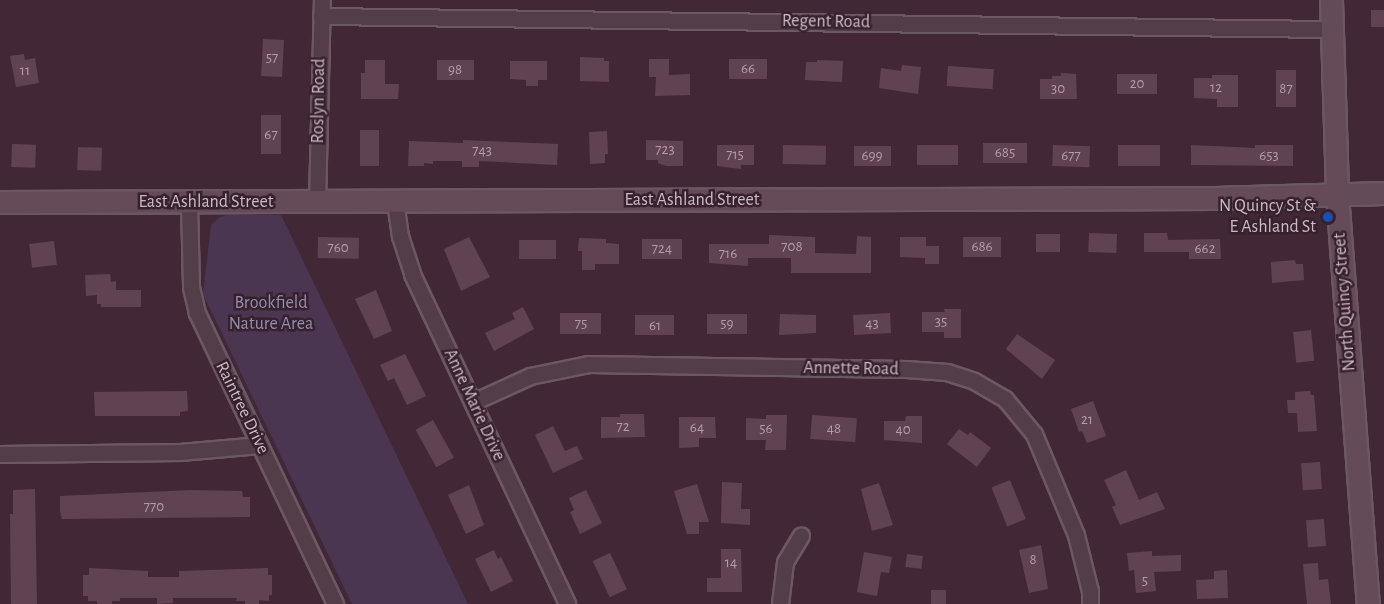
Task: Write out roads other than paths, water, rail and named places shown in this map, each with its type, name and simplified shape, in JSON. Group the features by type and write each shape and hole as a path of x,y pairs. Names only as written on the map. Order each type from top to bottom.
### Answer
{"main road":[{"name":"North Quincy Street","path":"1331,0 1337,194 1368,604"},
{"name":"East Ashland Street","path":"0,202 1203,198 1384,193"}],"street":[{"name":"Roslyn Road","path":"317,202 322,0"},
{"name":"Regent Road","path":"321,16 1331,29"},
{"name":"Anne Marie Drive","path":"395,201 400,236 412,274 567,604"},
{"name":"Raintree Drive","path":"189,203 191,287 197,313 336,604"},
{"name":"Annette Road","path":"473,402 530,376 588,364 906,369 947,372 974,381 1005,399 1034,434 1076,535 1090,591 1090,604"},
{"path":"0,454 180,452 260,445"},
{"path":"780,604 785,562 801,535"}],"place":[{"name":"N Quincy St & E Ashland St","path":"1328,217"}],"park label":[{"name":"Brookfield Nature Area","path":"271,314"}]}
